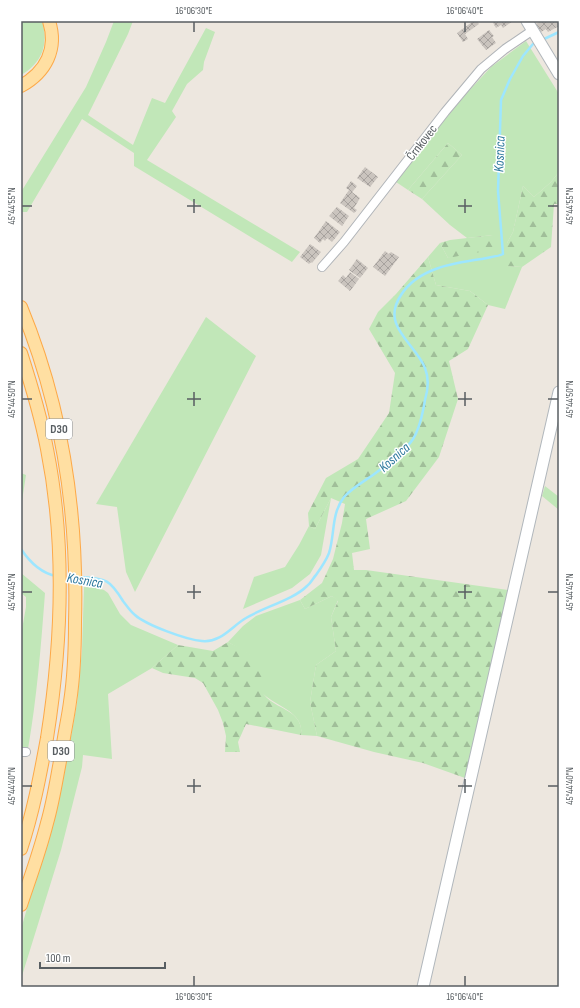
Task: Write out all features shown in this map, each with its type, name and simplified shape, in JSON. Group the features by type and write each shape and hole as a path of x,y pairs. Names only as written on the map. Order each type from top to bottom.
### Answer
{"main road":[{"path":"21,86 38,74 49,58 52,47 52,36 49,21"},
{"name":"Črnkovec","path":"532,27 559,74"},
{"name":"D30","path":"21,307 47,383 62,441 71,508 76,593 75,648 70,701 60,761 47,822 21,905"},
{"name":"D30","path":"21,353 47,448 56,506 60,557 58,647 53,698 31,817 21,849"},
{"path":"423,987 559,392"}],"street":[{"name":"Črnkovec","path":"322,267 349,236 445,112 481,69 532,27"}],"green space":[{"path":"21,21 42,21 45,37 39,59 21,75"},
{"path":"114,21 133,21 88,115 133,145 152,98 165,103 206,28 215,32 204,62 203,70 187,84 172,111 176,117 147,160 300,252 292,262 134,166 134,153 82,119 27,212 21,212 21,192 86,87"},
{"path":"526,41 559,94 559,172 551,182 534,197 523,186 513,232 507,243 507,266 522,267 505,309 488,305 470,291 436,285 428,257 440,243 448,258 493,235 467,238 450,225 422,199 462,155 448,143 408,190 396,182 408,164 466,94 491,67"},
{"path":"448,143 462,155 422,199 408,190"},
{"path":"559,172 559,204 554,204 551,247 522,267 507,266 507,243 513,232 523,186 534,197 551,182"},
{"path":"493,235 496,249 448,258 440,243 450,240"},
{"path":"428,257 436,285 470,291 488,305 468,349 449,361 458,399 439,457 406,501 366,519 370,549 352,553 354,570 366,570 508,590 465,778 423,763 374,752 317,736 310,702 316,665 336,651 331,617 338,601 332,596 305,609 300,600 322,583 333,559 345,504 331,498 315,529 309,526 308,513 326,478 358,459 389,413 395,373 369,329 378,312 396,294"},
{"path":"206,317 256,356 135,592 126,572 117,507 96,504"},
{"path":"21,473 26,475 21,507"},
{"path":"545,486 559,497 559,510 542,496"},
{"path":"331,498 321,555 310,574 292,588 243,609 254,577 285,567 309,526 315,529"},
{"path":"21,573 45,593 36,691 28,749 21,749 21,635 26,607 26,597 21,593"},
{"path":"84,587 104,590 108,593 120,614 131,625 178,645 152,668 108,694 112,759 83,755 82,767 61,850 21,979 21,929 52,823 66,764 77,703 82,650"},
{"path":"332,596 338,600 331,617 336,651 316,665 310,702 317,736 301,735 301,726 297,719 291,713 262,693 257,686 250,655 228,642 243,626 256,616 300,600 305,609"},
{"path":"228,642 246,651 260,665 262,678 258,686 267,698 295,716 301,727 301,735 246,724 238,742 240,752 225,752 226,736 223,723 218,710 203,683 195,678 163,673 152,668 178,645 213,651"}],"building":[{"path":"471,21 477,21 479,24 465,34 468,39 463,42 457,33 472,22"},
{"path":"492,21 513,21 503,28 501,25 496,28"},
{"path":"541,21 559,21 559,26 548,32 546,29 541,32 536,24"},
{"path":"489,30 494,36 492,37 496,43 486,50 477,39"},
{"path":"365,167 378,177 370,187 357,178"},
{"path":"351,181 357,186 352,192 360,198 354,208 357,210 354,213 340,203 349,190 346,188"},
{"path":"337,207 349,216 342,226 329,216"},
{"path":"326,221 340,232 332,242 327,238 325,241 323,239 320,243 314,238"},
{"path":"310,244 321,252 312,263 311,262 309,264 300,257"},
{"path":"385,251 389,254 391,252 399,257 385,276 373,267"},
{"path":"357,259 368,268 360,278 349,270"},
{"path":"350,272 359,279 350,291 338,281 343,275 346,278"}],"waterway":[{"name":"Kosnica","path":"542,40 559,32"},
{"name":"Kosnica","path":"79,577 95,578 106,581 114,588 132,612 140,619 177,635 202,641 209,641 221,637 241,621 294,595 310,583 329,553 335,517 344,497 354,488 378,472 400,453 413,439 419,425 427,392 427,376 420,359 401,334 394,316 396,306 401,295 408,286 417,279 437,268 503,254 498,191 501,100 510,79 523,56 533,44 537,42"},
{"name":"Kosnica","path":"21,549 36,566 45,572 56,576"}]}
